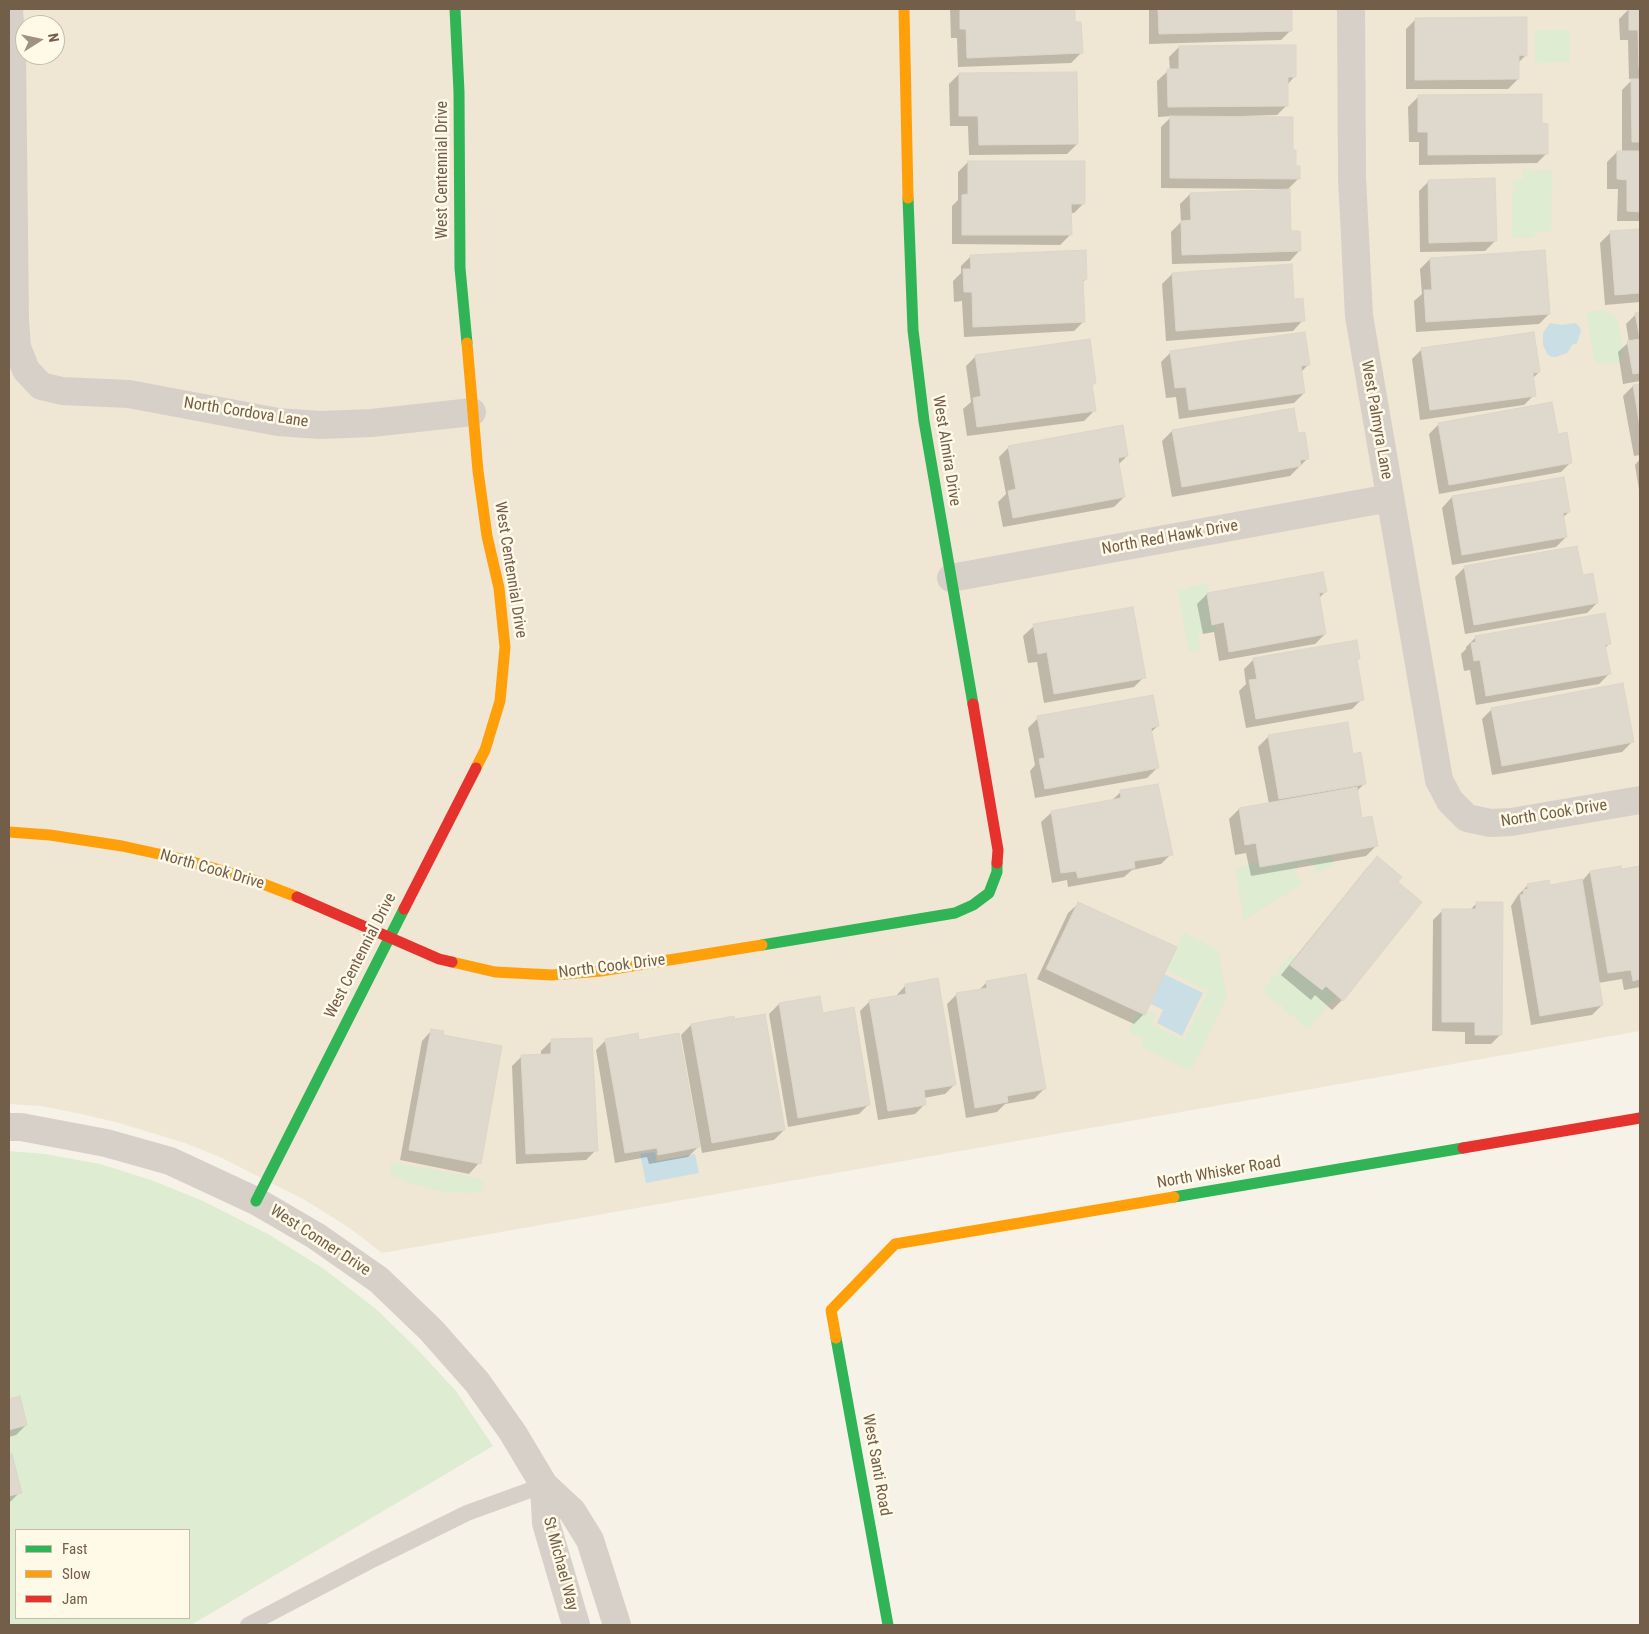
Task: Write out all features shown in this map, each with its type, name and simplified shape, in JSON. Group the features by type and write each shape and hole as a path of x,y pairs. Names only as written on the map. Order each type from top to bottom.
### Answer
{"street":[{"name":"North Cordova Lane","path":"9,9 12,54 15,321 17,347 26,370 41,386 62,391 129,394 278,422 320,425 372,423 472,412"},
{"name":"West Centennial Drive","path":"256,1201 485,750 500,701 505,647 499,588 487,536 480,480 472,412 460,268 459,92 456,9"},
{"name":"West Almira Drive","path":"904,9 908,224 913,330 924,421 998,850 997,872 989,893"},
{"name":"West Palmyra Lane","path":"1351,9 1352,177 1359,316 1439,780 1450,801 1467,818"},
{"name":"North Red Hawk Drive","path":"951,578 1390,498"},
{"name":"North Cook Drive","path":"1467,818 1490,823 1511,822 1640,800"},
{"name":"North Cook Drive","path":"9,832 122,846 186,860 253,880 314,904 439,959 495,972 552,975 601,971 954,913 973,905 989,893"},
{"name":"North Whisker Road","path":"831,1310 895,1244 1640,1118"},
{"name":"West Conner Drive","path":"9,1127 22,1127 106,1143 170,1161 256,1201 316,1236 380,1280 432,1330 477,1382 498,1411 544,1485"},
{"name":"West Santi Road","path":"831,1310 888,1625"},
{"name":"St Michael Way","path":"544,1485 546,1523 576,1625"},
{"name":"St Michael Way","path":"544,1485 572,1511 590,1540 617,1625"}],"lane":[{"path":"248,1625 467,1513 544,1485"}],"shaded area":[{"path":"9,9 1640,9 1640,1031 382,1253 351,1229 305,1200 220,1157 185,1143 119,1123 41,1106 9,1104"},
{"path":"1550,323 1562,325 1575,323 1581,331 1577,343 1572,345 1567,353 1556,357 1548,355 1543,345 1543,333"},
{"path":"1164,974 1203,993 1182,1036 1157,1023 1163,1010 1151,1004"},
{"path":"655,1152 657,1161 695,1154 699,1173 646,1183 640,1154"}],"green space":[{"path":"1535,30 1567,30 1570,32 1570,59 1567,62 1535,63"},
{"path":"1523,169 1552,170 1551,232 1535,232 1535,238 1512,237 1513,179 1523,179"},
{"path":"1604,310 1613,314 1618,322 1624,354 1621,362 1614,364 1595,363 1586,312"},
{"path":"1207,584 1212,625 1215,624 1216,631 1198,635 1200,650 1189,652 1178,591 1187,589 1187,587"},
{"path":"1332,855 1334,865 1316,874 1315,866 1312,864 1306,861 1299,864 1295,873 1298,879 1304,883 1244,920 1235,868 1260,862 1261,867"},
{"path":"1184,933 1218,950 1227,997 1191,1071 1140,1046 1144,1039 1128,1031 1138,1011 1145,1015 1148,1010 1156,1014 1151,1024 1184,1040 1208,991 1166,970"},
{"path":"1291,954 1296,958 1290,965 1321,990 1326,986 1337,996 1334,1001 1326,1006 1311,1028 1303,1026 1295,1016 1287,1014 1283,1006 1272,1001 1269,995 1263,992 1263,988 1268,985 1272,977 1278,975 1283,963 1287,961"},
{"path":"9,1151 45,1154 100,1164 151,1180 203,1201 268,1234 324,1269 376,1309 456,1391 493,1446 191,1625 9,1625"},
{"path":"396,1163 478,1178 484,1185 483,1190 476,1193 443,1192 411,1183 391,1173 391,1164"}],"building":[{"path":"960,9 1075,9 1075,22 1081,22 1083,53 967,58 966,29 960,29"},
{"path":"1158,9 1292,9 1292,31 1159,34"},
{"path":"1629,9 1640,9 1640,69 1638,30 1629,30"},
{"path":"1527,17 1527,56 1519,55 1519,79 1415,80 1415,18"},
{"path":"1296,45 1296,77 1288,77 1288,106 1168,107 1167,69 1179,69 1179,46"},
{"path":"1077,72 1078,144 979,145 978,116 959,116 959,73"},
{"path":"1631,79 1640,79 1640,142 1632,142"},
{"path":"1542,94 1542,123 1548,124 1548,154 1428,155 1428,132 1418,132 1418,95"},
{"path":"1170,116 1293,117 1293,150 1296,150 1296,166 1300,166 1300,179 1170,178"},
{"path":"1617,151 1640,151 1640,212 1627,211 1627,180 1617,179"},
{"path":"968,161 1085,161 1085,204 1071,204 1072,235 962,235 962,195 968,194"},
{"path":"1495,178 1497,241 1429,243 1428,180"},
{"path":"1290,189 1291,231 1300,231 1301,251 1182,255 1181,221 1191,220 1190,193"},
{"path":"1640,229 1640,293 1615,295 1610,231"},
{"path":"1086,250 1087,279 1083,280 1085,322 973,327 972,292 964,292 963,269 971,269 970,255"},
{"path":"1545,250 1550,314 1426,322 1424,290 1432,290 1430,258"},
{"path":"1292,264 1294,299 1303,298 1305,321 1176,331 1172,273"},
{"path":"1640,312 1640,339 1635,313"},
{"path":"1305,332 1310,365 1301,366 1305,393 1189,410 1186,387 1175,388 1170,351"},
{"path":"1534,332 1540,372 1533,373 1536,396 1430,410 1421,348"},
{"path":"1090,339 1096,383 1092,384 1096,411 977,427 973,398 981,396 975,355"},
{"path":"1640,339 1640,373 1633,374 1627,341"},
{"path":"1640,384 1640,427 1633,385"},
{"path":"1552,402 1558,434 1567,432 1572,463 1449,485 1438,423"},
{"path":"1294,408 1298,433 1305,432 1309,459 1300,460 1301,466 1182,487 1172,430"},
{"path":"1123,425 1128,456 1118,458 1125,497 1013,518 1008,491 1016,489 1008,446"},
{"path":"1564,477 1570,512 1563,513 1567,537 1462,555 1452,496"},
{"path":"1577,546 1583,575 1593,573 1598,603 1474,625 1464,566"},
{"path":"1323,572 1327,592 1319,593 1326,634 1229,652 1224,622 1212,625 1207,593"},
{"path":"1133,607 1146,678 1054,694 1047,652 1038,654 1033,624"},
{"path":"1605,613 1611,644 1605,645 1611,674 1486,696 1480,660 1474,661 1471,643 1476,642 1475,636"},
{"path":"1357,640 1360,659 1357,659 1364,700 1256,719 1249,680 1257,679 1253,658"},
{"path":"1623,683 1634,742 1502,766 1491,708"},
{"path":"1153,695 1159,726 1151,728 1159,768 1045,789 1039,759 1045,758 1037,716"},
{"path":"1348,722 1353,754 1361,752 1366,784 1279,799 1268,735"},
{"path":"1158,784 1173,855 1134,861 1135,868 1078,878 1076,871 1061,873 1051,811 1121,798 1120,790"},
{"path":"1357,787 1362,818 1372,816 1378,846 1260,867 1256,843 1245,845 1239,808"},
{"path":"1377,856 1402,877 1398,882 1422,902 1343,1001 1326,986 1322,990 1290,965"},
{"path":"1621,866 1622,869 1640,866 1640,979 1633,981 1631,970 1608,973 1590,871"},
{"path":"1582,879 1603,1005 1540,1016 1520,895 1524,894 1523,890 1528,889 1527,884 1549,880 1550,885"},
{"path":"1078,902 1177,947 1145,1015 1046,969"},
{"path":"1476,902 1503,902 1502,1035 1475,1035 1475,1022 1442,1022 1442,909 1476,909"},
{"path":"1026,974 1046,1089 1007,1096 1008,1102 975,1108 956,993 987,988 986,981"},
{"path":"938,978 956,1085 924,1090 926,1105 888,1111 869,1000 906,994 905,984"},
{"path":"820,996 823,1013 854,1007 870,1105 798,1118 779,1003"},
{"path":"765,1014 785,1130 712,1143 691,1024 734,1016 735,1019"},
{"path":"431,1029 444,1031 443,1035 502,1046 481,1164 409,1150"},
{"path":"638,1033 639,1040 679,1033 700,1147 658,1155 657,1148 625,1153 605,1039"},
{"path":"592,1038 598,1151 526,1154 521,1055 551,1054 551,1039"},
{"path":"20,1396 27,1425 9,1430 9,1399"},
{"path":"12,1454 22,1493 9,1496 9,1455"}],"traffic: fast":[{"path":"455,9 459,92 460,268 467,343"},
{"path":"908,198 913,330 924,421 973,704"},
{"path":"762,945 955,913 973,905 989,893 997,872 997,863"},
{"path":"256,1201 404,909"},
{"path":"1174,1197 1463,1148"},
{"path":"836,1338 888,1625"}],"traffic: slow":[{"path":"904,9 908,198"},
{"path":"467,343 478,471 487,536 499,588 505,647 500,701 485,750 476,768"},
{"path":"9,832 50,835 122,846 186,860 253,880 297,897"},
{"path":"452,962 495,972 552,975 601,971 762,945"},
{"path":"836,1338 831,1310 895,1244 1174,1197"}],"traffic: jam":[{"path":"973,704 998,850 997,863"},
{"path":"404,909 476,768"},
{"path":"297,897 439,959 452,962"},
{"path":"1463,1148 1640,1118"}]}
